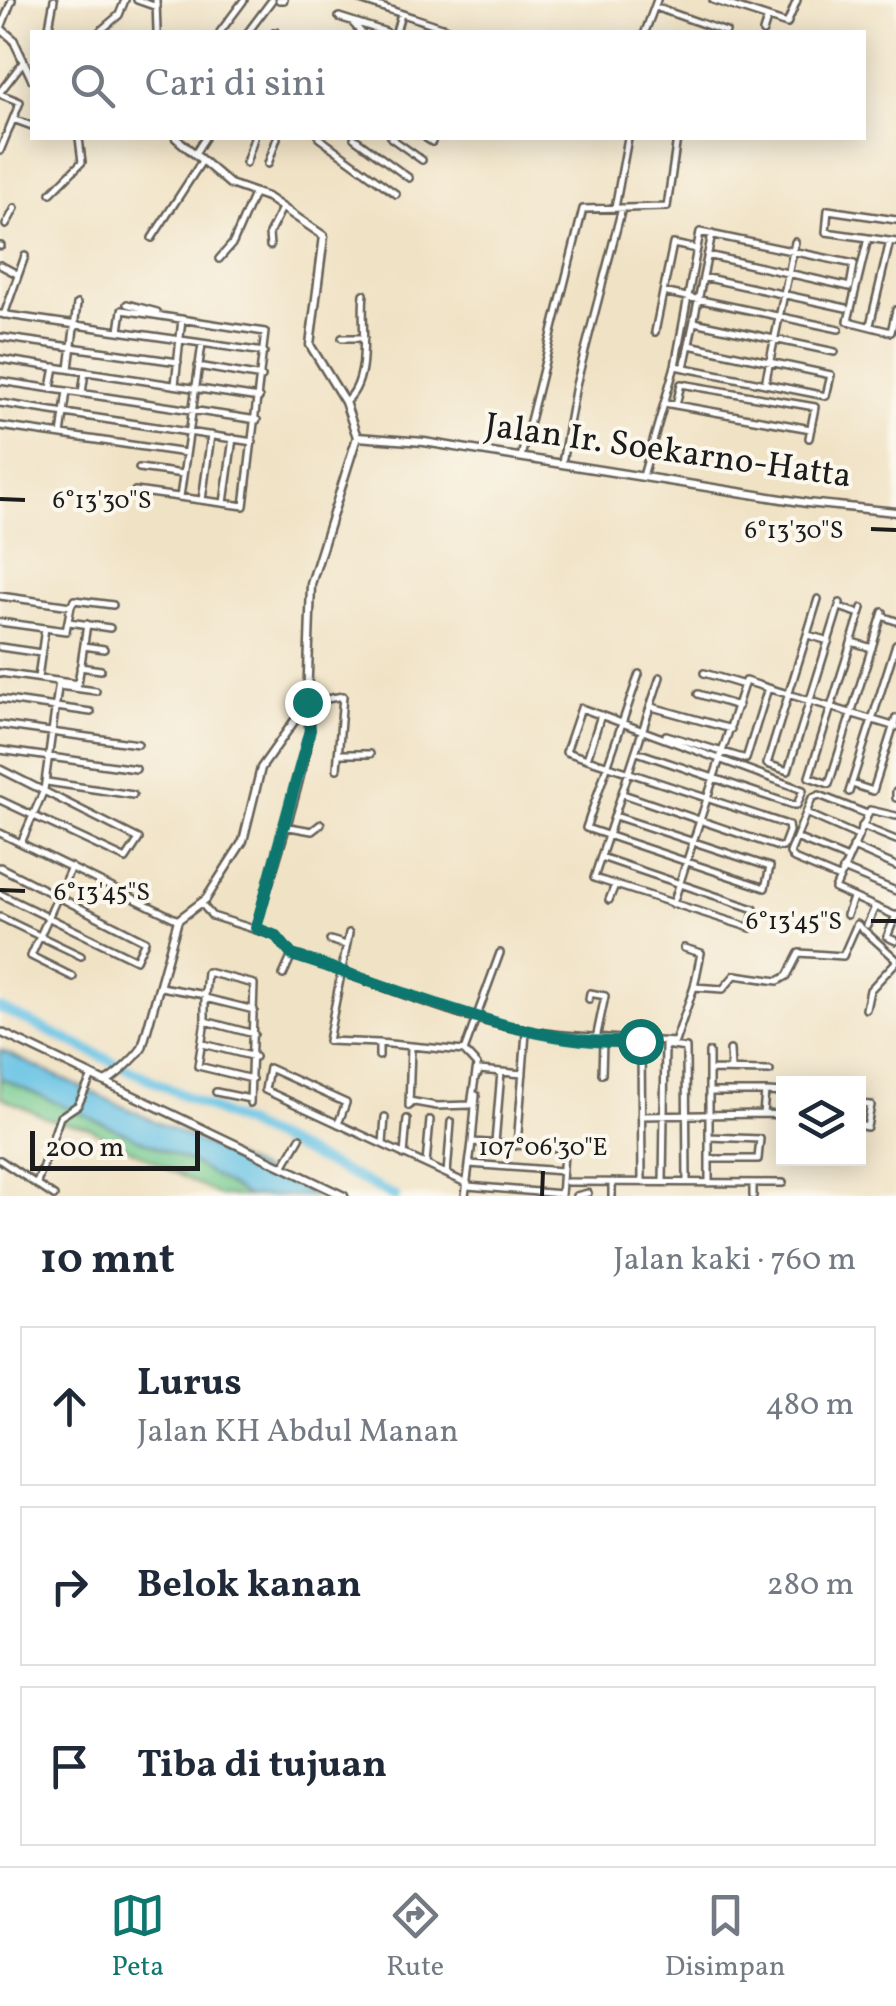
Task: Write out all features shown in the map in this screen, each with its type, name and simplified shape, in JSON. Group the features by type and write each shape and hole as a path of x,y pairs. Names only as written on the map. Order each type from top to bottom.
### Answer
{"main road":[{"path":"0,28 13,39 30,75"},
{"path":"105,1082 121,1065 134,1060 142,1048 178,920 199,903 248,829 264,764 308,700 310,584 357,437 345,402 310,344 324,236 282,208 230,184 179,140"},
{"name":"Jalan Ir. Soekarno-Hatta","path":"357,437 428,443 807,503 896,512"},
{"path":"0,1032 344,1196"}],"street":[{"path":"0,28 12,0"},
{"path":"48,30 54,0"},
{"path":"102,30 120,16 125,0"},
{"path":"137,0 157,3 157,30"},
{"path":"222,30 244,0"},
{"path":"250,30 272,0"},
{"path":"360,0 452,30"},
{"path":"713,0 788,23 796,0"},
{"path":"646,30 656,4 721,30"},
{"path":"397,30 402,14"},
{"path":"339,17 379,30"},
{"path":"764,30 768,18"},
{"path":"351,22 359,30"},
{"path":"8,158 0,152 20,102 0,93 24,60"},
{"path":"14,119 30,125"},
{"path":"50,193 82,162 79,140"},
{"path":"196,152 204,140"},
{"path":"246,163 253,140"},
{"path":"268,164 276,140"},
{"path":"323,140 396,194"},
{"path":"357,140 408,178"},
{"path":"394,140 422,160"},
{"path":"562,462 618,208 628,140"},
{"path":"521,457 581,212 588,206 669,206 677,140"},
{"path":"152,238 202,161"},
{"path":"220,259 233,243 254,194"},
{"path":"6,225 15,208"},
{"path":"270,246 269,234 282,208"},
{"path":"869,327 893,241 826,232 828,210 896,220"},
{"path":"642,476 674,366 700,232 854,264 850,286 707,256"},
{"path":"684,369 712,234"},
{"path":"868,238 848,322 891,332 896,310"},
{"path":"765,384 795,242"},
{"path":"655,332 673,244 697,249"},
{"path":"25,256 2,314 265,352"},
{"path":"0,265 18,274"},
{"path":"703,277 846,308"},
{"path":"0,290 10,295"},
{"path":"663,292 839,329"},
{"path":"345,402 355,391 364,338 364,294"},
{"path":"70,370 78,304"},
{"path":"127,304 182,318"},
{"path":"118,331 122,310 265,332 244,506 135,491"},
{"path":"175,385 182,318"},
{"path":"694,322 835,352"},
{"path":"0,336 178,362"},
{"path":"342,338 364,338"},
{"path":"180,497 202,344"},
{"path":"674,366 826,396 831,375 689,345"},
{"path":"0,360 260,398"},
{"path":"198,366 262,376"},
{"path":"52,388 54,367"},
{"path":"82,393 85,372"},
{"path":"0,381 257,420"},
{"path":"676,405 682,384 815,407 809,438"},
{"path":"61,435 67,390"},
{"path":"0,403 253,442"},
{"path":"664,403 811,429"},
{"path":"0,426 186,453"},
{"path":"202,500 211,434"},
{"path":"224,503 233,438"},
{"path":"139,468 183,474"},
{"path":"0,596 71,606"},
{"path":"0,622 66,630 74,600 113,605"},
{"path":"818,600 767,764 788,771 839,605 861,611 809,776 830,784 883,614 896,620"},
{"path":"69,622 110,628"},
{"path":"59,683 78,684 86,624"},
{"path":"38,678 45,628"},
{"path":"808,635 829,641"},
{"path":"852,642 872,648"},
{"path":"84,646 104,649"},
{"path":"849,792 896,647"},
{"path":"0,648 42,653"},
{"path":"80,667 100,670"},
{"path":"0,673 96,691"},
{"path":"615,816 770,867 771,872 763,889 586,828 638,674"},
{"path":"704,674 744,686"},
{"path":"601,857 754,908 757,914 748,930 594,878 660,678"},
{"path":"673,904 745,681 895,724 873,791 852,784"},
{"path":"20,843 46,782 59,683"},
{"path":"723,755 746,759 768,688"},
{"path":"698,694 738,706"},
{"path":"256,928 310,730 308,700 342,695 337,769"},
{"path":"0,699 91,712"},
{"path":"652,707 731,729"},
{"path":"622,794 778,848 783,847 789,830 788,826 708,798 566,752 581,708 723,755 803,790 795,806 637,752"},
{"path":"587,758 601,715"},
{"path":"0,725 138,744"},
{"path":"0,750 136,768"},
{"path":"338,754 370,754"},
{"path":"0,769 139,840 126,859 0,800"},
{"path":"46,782 133,795"},
{"path":"840,878 791,857 812,798 819,795 868,814"},
{"path":"896,816 878,808 868,814 835,890 896,916 887,937 896,941"},
{"path":"806,813 858,836"},
{"path":"284,826 312,831 322,824"},
{"path":"862,826 896,840"},
{"path":"0,833 178,920"},
{"path":"796,838 848,858"},
{"path":"853,847 896,866"},
{"path":"0,867 144,941 136,960 0,894"},
{"path":"71,868 31,958 74,978"},
{"path":"843,869 896,891"},
{"path":"609,900 615,886"},
{"path":"848,915 853,898"},
{"path":"199,903 212,916 276,936 292,955 476,1016 541,1033 600,1040 674,1042 694,987 701,953 684,948"},
{"path":"867,925 875,908"},
{"path":"0,917 81,956"},
{"path":"694,987 722,989 735,975 778,981 787,976 799,953 843,956 857,924 896,960 870,990 866,1009"},
{"path":"349,933 328,1041 464,1051 476,1065 471,1105 409,1103 411,1048"},
{"path":"330,940 346,945"},
{"path":"464,1051 500,954"},
{"path":"283,975 292,955"},
{"path":"216,1092 250,1101 253,1079 255,1057 254,984 207,972 198,1066 253,1079"},
{"path":"161,986 254,1010"},
{"path":"589,999 590,993 606,993 600,1040 602,1074"},
{"path":"204,1021 254,1034"},
{"path":"517,1145 526,1034"},
{"path":"640,1041 642,1182"},
{"path":"379,1056 380,1043"},
{"path":"202,1044 255,1057"},
{"path":"663,1182 663,1048 684,1046 686,1182"},
{"path":"730,1050 730,1070"},
{"path":"709,1052 709,1182"},
{"path":"338,1124 346,1103 268,1068 266,1090 338,1124 383,1145 426,1164 468,1185 561,1195 564,1153 559,1148 472,1142"},
{"path":"465,1196 479,1070 523,1074"},
{"path":"709,1070 770,1071"},
{"path":"495,1144 501,1072"},
{"path":"37,1183 60,1117 78,1105 90,1078"},
{"path":"709,1092 776,1093"},
{"path":"763,1114 765,1092"},
{"path":"866,1105 872,1106 866,1126"},
{"path":"642,1116 776,1115"},
{"path":"383,1145 386,1117"},
{"path":"404,1154 408,1119"},
{"path":"426,1164 430,1120"},
{"path":"447,1174 451,1122"},
{"path":"709,1137 760,1138 756,1160 709,1159"},
{"path":"283,1166 300,1138"},
{"path":"0,1160 54,1196"},
{"path":"470,1164 562,1171"},
{"path":"567,1182 783,1183"},
{"path":"576,1196 588,1195 588,1182"},
{"path":"612,1182 612,1196"},
{"path":"753,1196 754,1183"}],"green space":[{"path":"0,1078 193,1163 247,1196 220,1196 89,1128 49,1119 1,1097"}],"water":[{"path":"0,1050 317,1196 247,1196 193,1163 0,1078"}],"waterway":[{"path":"0,1008 395,1196"}],"route":[{"path":"307,702 310,730 256,928 276,936 292,955 476,1016 541,1033 640,1041"}]}
